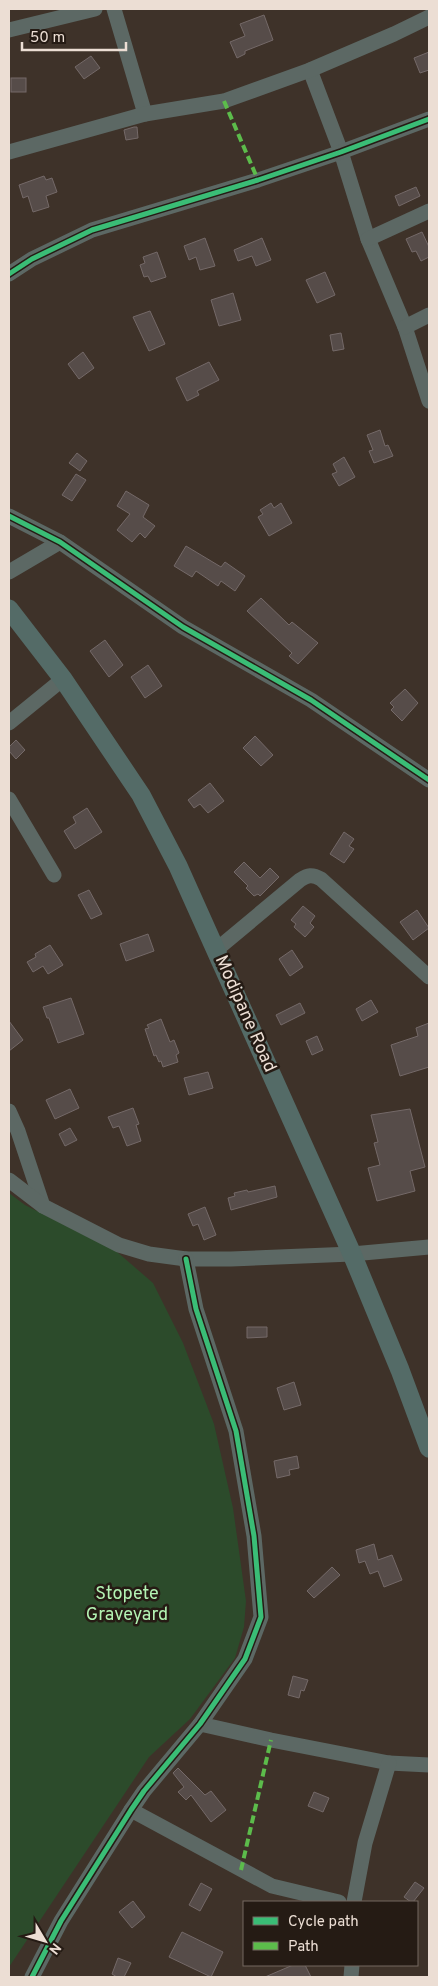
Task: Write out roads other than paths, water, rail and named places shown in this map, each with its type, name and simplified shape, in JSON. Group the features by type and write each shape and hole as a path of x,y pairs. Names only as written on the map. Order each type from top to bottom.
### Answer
{"main road":[{"name":"Modipane Road","path":"10,612 63,679 141,795 178,866 327,1203 352,1254 400,1370 429,1448"}],"street":[{"path":"9,30 95,9"},
{"path":"114,9 145,114"},
{"path":"9,152 145,114 224,101 310,70 429,18"},
{"path":"310,70 341,152 368,239 405,327 429,402"},
{"path":"9,274 32,259 92,230 258,180 341,152 429,119"},
{"path":"368,239 429,211"},
{"path":"405,327 429,315"},
{"path":"9,516 60,542 165,615 304,696 429,780"},
{"path":"9,572 60,542"},
{"path":"9,723 63,679"},
{"path":"9,799 54,875"},
{"path":"216,950 300,880 314,875 321,879 429,977"},
{"path":"9,1111 43,1206"},
{"path":"9,1180 43,1206 118,1245 149,1254 186,1259 231,1259 352,1254 429,1247"},
{"path":"32,1977 61,1921 131,1810 144,1791 200,1724 245,1659 261,1617 254,1536 236,1431 196,1310 186,1259"},
{"path":"200,1724 389,1763 429,1765"},
{"path":"354,1901 365,1843 389,1763"},
{"path":"131,1810 272,1886 335,1901"}],"park label":[{"name":"Stopete Graveyard","path":"127,1604"}]}
